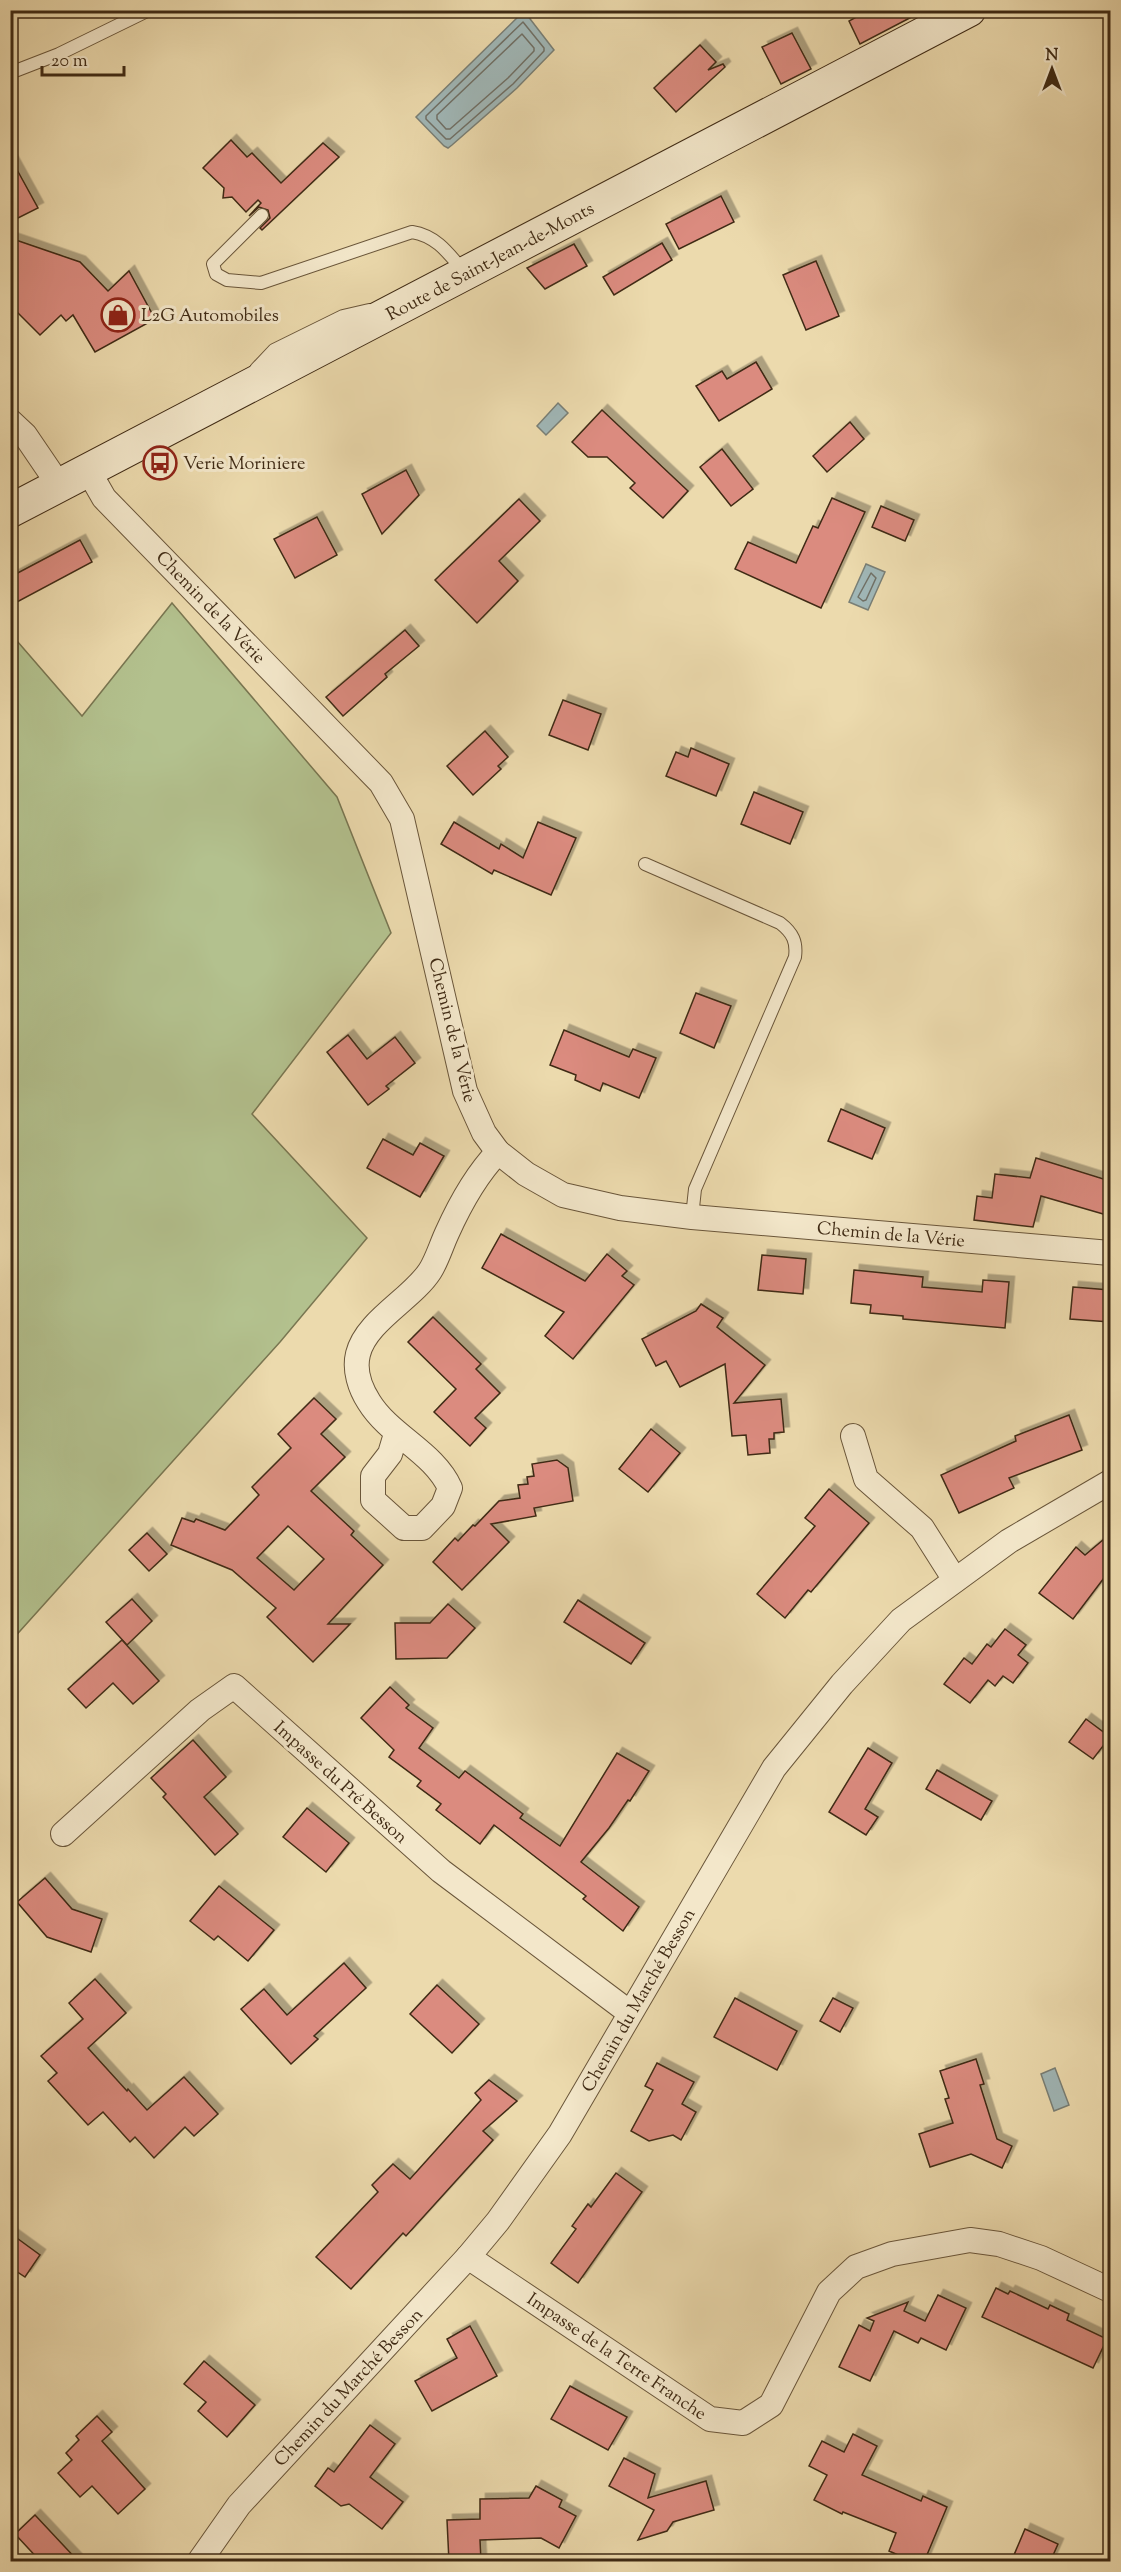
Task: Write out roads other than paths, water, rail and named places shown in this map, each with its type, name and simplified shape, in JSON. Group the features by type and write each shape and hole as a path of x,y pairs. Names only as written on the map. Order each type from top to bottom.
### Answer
{"main road":[{"name":"Route de Saint-Jean-de-Monts","path":"10,511 414,300 933,24 969,10"}],"street":[{"path":"10,421 25,435 59,485"},
{"name":"Chemin de la Vérie","path":"88,470 104,498 381,783 402,819 465,1091 484,1133 498,1152 526,1174 564,1195 620,1208 692,1217 1110,1253"},
{"path":"396,1434 369,1402 357,1376 358,1354 369,1333 429,1272 456,1213 482,1169 498,1152"},
{"path":"853,1436 866,1479 922,1528 955,1581"},
{"name":"Chemin du Marché Besson","path":"199,2562 239,2505 468,2257 498,2221 560,2134 774,1768 842,1684 901,1620 1009,1541 1110,1482"},
{"name":"Impasse du Pré Besson","path":"63,1834 200,1710 234,1686 441,1871 630,2013"},
{"name":"Impasse de la Terre Franche","path":"468,2257 710,2419 743,2423 771,2405 829,2292 856,2267 883,2257 970,2240 999,2244 1041,2258 1110,2290"}],"lane":[{"path":"10,73 60,54 148,10"},
{"path":"262,215 213,264 216,274 227,280 261,283 412,232 424,234 437,241 465,273"},
{"path":"645,864 780,923 789,930 794,938 795,957 695,1189 692,1217"}],"water":[{"path":"524,11 554,50 517,88 452,145 448,148 444,146 416,117"},
{"path":"558,403 568,413 546,435 537,426"},
{"path":"866,564 885,572 868,610 849,602"},
{"path":"1055,2068 1069,2105 1054,2111 1041,2074"}],"place":[{"name":"L2G Automobiles","path":"118,315"},
{"name":"Verie Moriniere","path":"160,463"}]}
